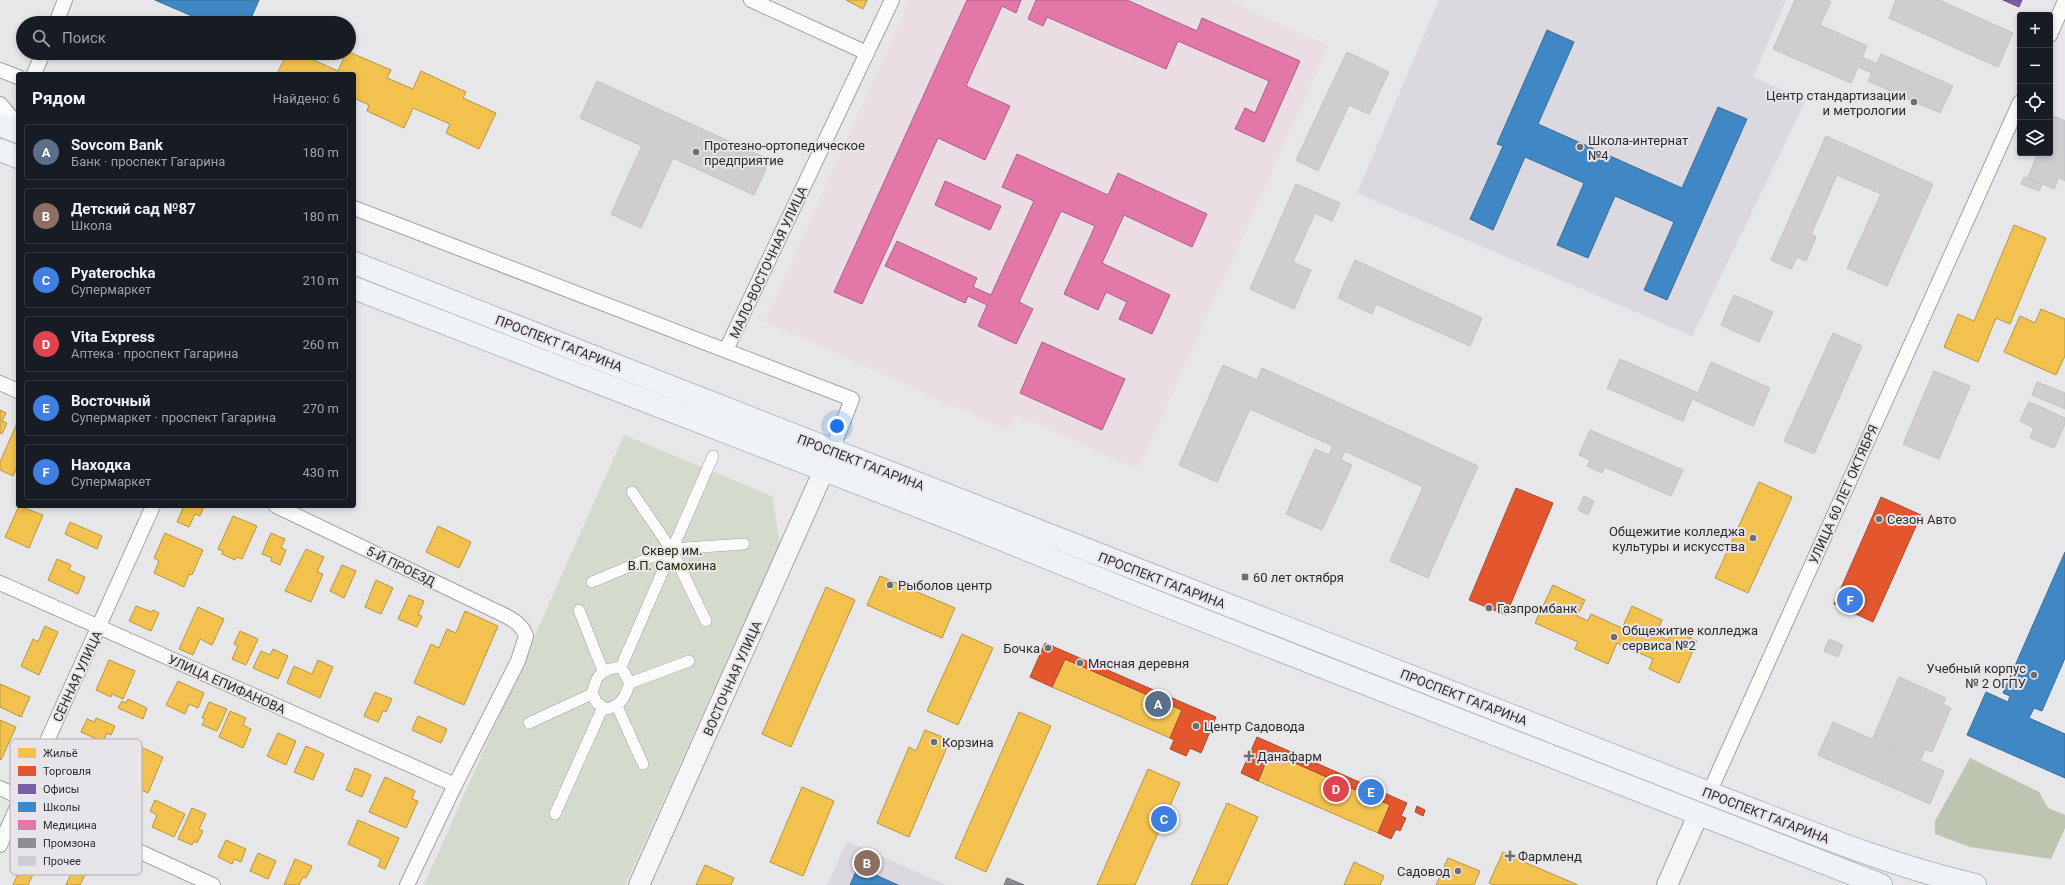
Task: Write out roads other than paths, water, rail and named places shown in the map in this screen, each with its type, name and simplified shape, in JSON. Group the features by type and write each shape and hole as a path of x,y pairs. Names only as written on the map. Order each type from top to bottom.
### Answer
{"main road":[{"path":"0,125 16,131"},
{"path":"0,150 16,156"},
{"name":"ПРОСПЕКТ ГАГАРИНА","path":"356,264 828,460 1698,815 1881,885"},
{"name":"ПРОСПЕКТ ГАГАРИНА","path":"356,289 828,460 1868,853 1932,875 1975,885"},
{"name":"ВОСТОЧНАЯ УЛИЦА","path":"639,885 828,460"},
{"name":"УЛИЦА 60 ЛЕТ ОКТЯБРЯ","path":"1667,885 1709,793"}],"street":[{"path":"59,16 65,0"},
{"path":"751,0 867,54"},
{"name":"МАЛО-ВОСТОЧНАЯ УЛИЦА","path":"726,350 892,0"},
{"path":"2053,28 2065,1"},
{"path":"35,72 40,60"},
{"path":"0,70 16,76"},
{"path":"0,104 16,123"},
{"name":"УЛИЦА 60 ЛЕТ ОКТЯБРЯ","path":"1709,793 2017,109"},
{"path":"356,209 852,399 828,460"},
{"path":"0,383 16,390"},
{"path":"620,667 713,456"},
{"path":"632,492 671,549 706,621"},
{"name":"СЕННАЯ УЛИЦА","path":"48,739 151,508"},
{"name":"5-Й ПРОЕЗД","path":"280,508 506,616 517,622 523,629 526,636 518,661 455,785"},
{"path":"592,582 671,549 744,544"},
{"name":"УЛИЦА ЕПИФАНОВА","path":"0,583 455,785"},
{"path":"579,610 603,671"},
{"path":"620,667 603,671 594,680 592,694 597,703 607,709 617,706 624,699 630,683 689,661"},
{"path":"620,667 630,683"},
{"path":"529,723 592,694"},
{"path":"617,706 643,764"},
{"path":"555,814 603,707"},
{"path":"407,885 455,785"},
{"path":"0,788 10,793"},
{"name":"СЕННАЯ УЛИЦА","path":"0,845 10,823"},
{"path":"142,853 213,885"}],"place":[{"name":"Центр стандартизации и метрологии","path":"1914,102"},
{"name":"Школа-интернат №4","path":"1580,147"},
{"name":"Протезно-ортопедическое предприятие","path":"696,152"},
{"name":"Сезон Авто","path":"1879,519"},
{"name":"Общежитие колледжа культуры и искусства","path":"1753,538"},
{"name":"60 лет октября","path":"1245,577"},
{"name":"Рыболов центр","path":"890,585"},
{"name":"Находка","path":"1850,600"},
{"name":"Газпромбанк","path":"1489,608"},
{"name":"Общежитие колледжа сервиса №2","path":"1614,637"},
{"name":"Бочка","path":"1048,648"},
{"name":"Мясная деревня","path":"1080,663"},
{"name":"Учебный корпус № 2 ОГПУ","path":"2034,675"},
{"name":"Sovcom Bank","path":"1158,704"},
{"name":"Центр Садовода","path":"1196,726"},
{"name":"Корзина","path":"934,742"},
{"name":"Данафарм","path":"1249,756"},
{"name":"Vita Express","path":"1336,789"},
{"name":"Восточный","path":"1371,792"},
{"name":"Pyaterochka","path":"1164,819"},
{"name":"Фармленд","path":"1510,856"},
{"name":"Детский сад №87","path":"867,863"},
{"name":"Садовод","path":"1458,871"}],"park label":[{"name":"Сквер им. В.П. Самохина","path":"672,558"}]}
